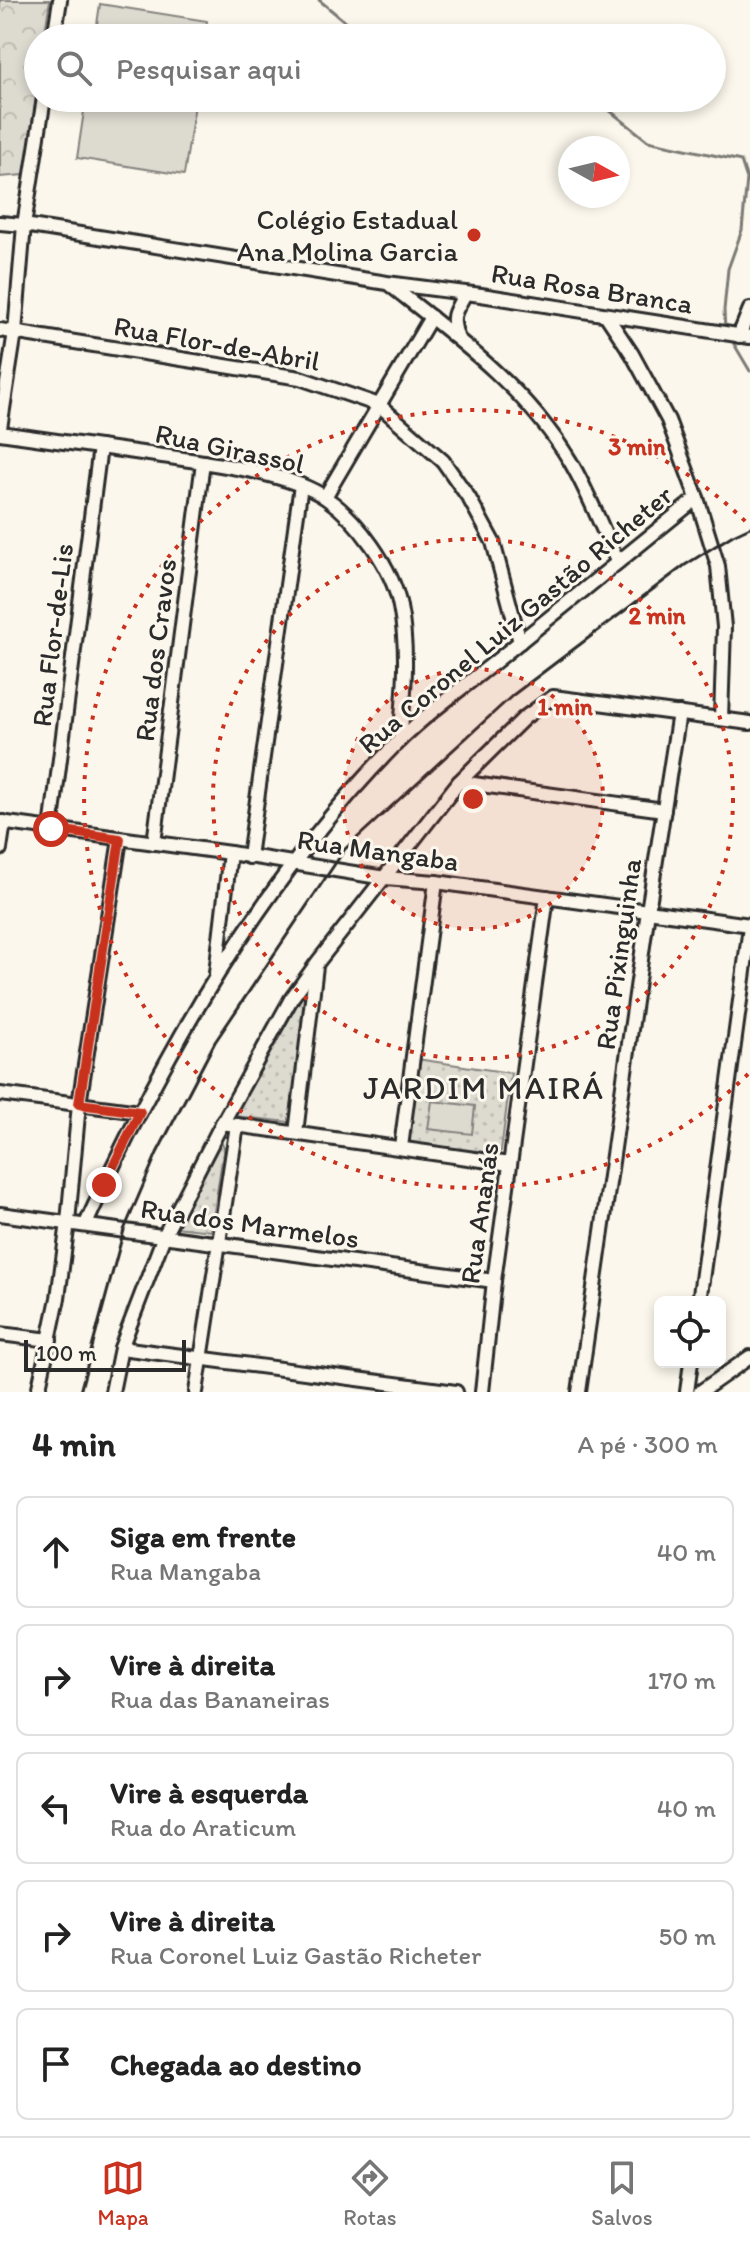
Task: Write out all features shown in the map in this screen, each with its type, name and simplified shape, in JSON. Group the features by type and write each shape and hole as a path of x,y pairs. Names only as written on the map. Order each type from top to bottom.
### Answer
{"street":[{"path":"56,24 60,0"},
{"path":"0,430 15,332 24,225 42,112"},
{"name":"Rua Rosa Branca","path":"0,223 745,336"},
{"path":"387,283 457,336 541,419 571,462 618,562"},
{"path":"457,336 453,314 465,294"},
{"path":"745,336 750,309"},
{"path":"606,315 632,354 668,420 718,566 724,627 721,719"},
{"path":"325,497 431,317"},
{"name":"Rua Flor-de-Abril","path":"0,330 300,378 379,405 443,461 469,498 493,542 520,642"},
{"name":"Rua Girassol","path":"0,430 253,472 301,485 325,497 353,523 375,550 400,605 406,682 400,740"},
{"name":"Rua Flor-de-Lis","path":"51,829 100,447"},
{"name":"Rua dos Cravos","path":"154,843 203,462"},
{"path":"249,857 301,485"},
{"name":"Rua Coronel Luiz Gastão Richeter","path":"86,1224 140,1112 204,994 293,863 342,801 400,740 697,498"},
{"path":"112,1392 121,1348 164,1236 291,999 459,782 524,718 553,697 750,723"},
{"name":"Rua Pixinguinha","path":"579,1392 679,713"},
{"path":"459,782 664,810"},
{"path":"0,849 2,822"},
{"name":"Rua Mangaba","path":"2,822 385,878 436,882 750,926"},
{"path":"38,1392 50,1340 68,1222 79,1104 120,839"},
{"path":"216,977 230,853"},
{"path":"401,1147 436,882"},
{"name":"Rua Ananás","path":"482,1392 494,1281 547,897"},
{"path":"700,1296 750,926"},
{"path":"296,1133 317,963"},
{"path":"0,1094 140,1112"},
{"path":"222,1123 510,1164"},
{"path":"196,1392 237,1125"},
{"name":"Rua dos Marmelos","path":"0,1214 494,1281"},
{"path":"0,1334 50,1340"},
{"path":"121,1348 456,1392"},
{"path":"700,1392 750,1357"},
{"path":"687,1392 690,1368"}],"green space":[{"path":"0,0 50,0 46,24 24,24 24,112 34,112 25,175 0,177"},
{"path":"100,4 207,21 207,24 97,24"},
{"path":"84,112 194,112 184,175 77,158"},
{"path":"309,984 289,1122 234,1116"},
{"path":"417,1059 511,1073 501,1151 491,1157 413,1144 409,1140 407,1133"},
{"path":"432,1101 475,1106 472,1134 428,1129"},
{"path":"218,1143 224,1147 211,1231 175,1227"}],"waterway":[{"path":"319,0 348,24"},
{"path":"612,112 648,141 741,161 747,179 742,230 728,269 725,330"},
{"path":"731,339 750,371"}],"railway":[{"path":"80,1392 124,1230 157,1153 215,1042 345,849 513,695 685,565 750,527"}],"place":[{"name":"Colégio Estadual Ana Molina Garcia","path":"474,235"}],"district":[{"name":"JARDIM MAIRÁ","path":"484,1088"}],"route":[{"path":"51,829 120,839 79,1104 140,1112 104,1185"}]}
